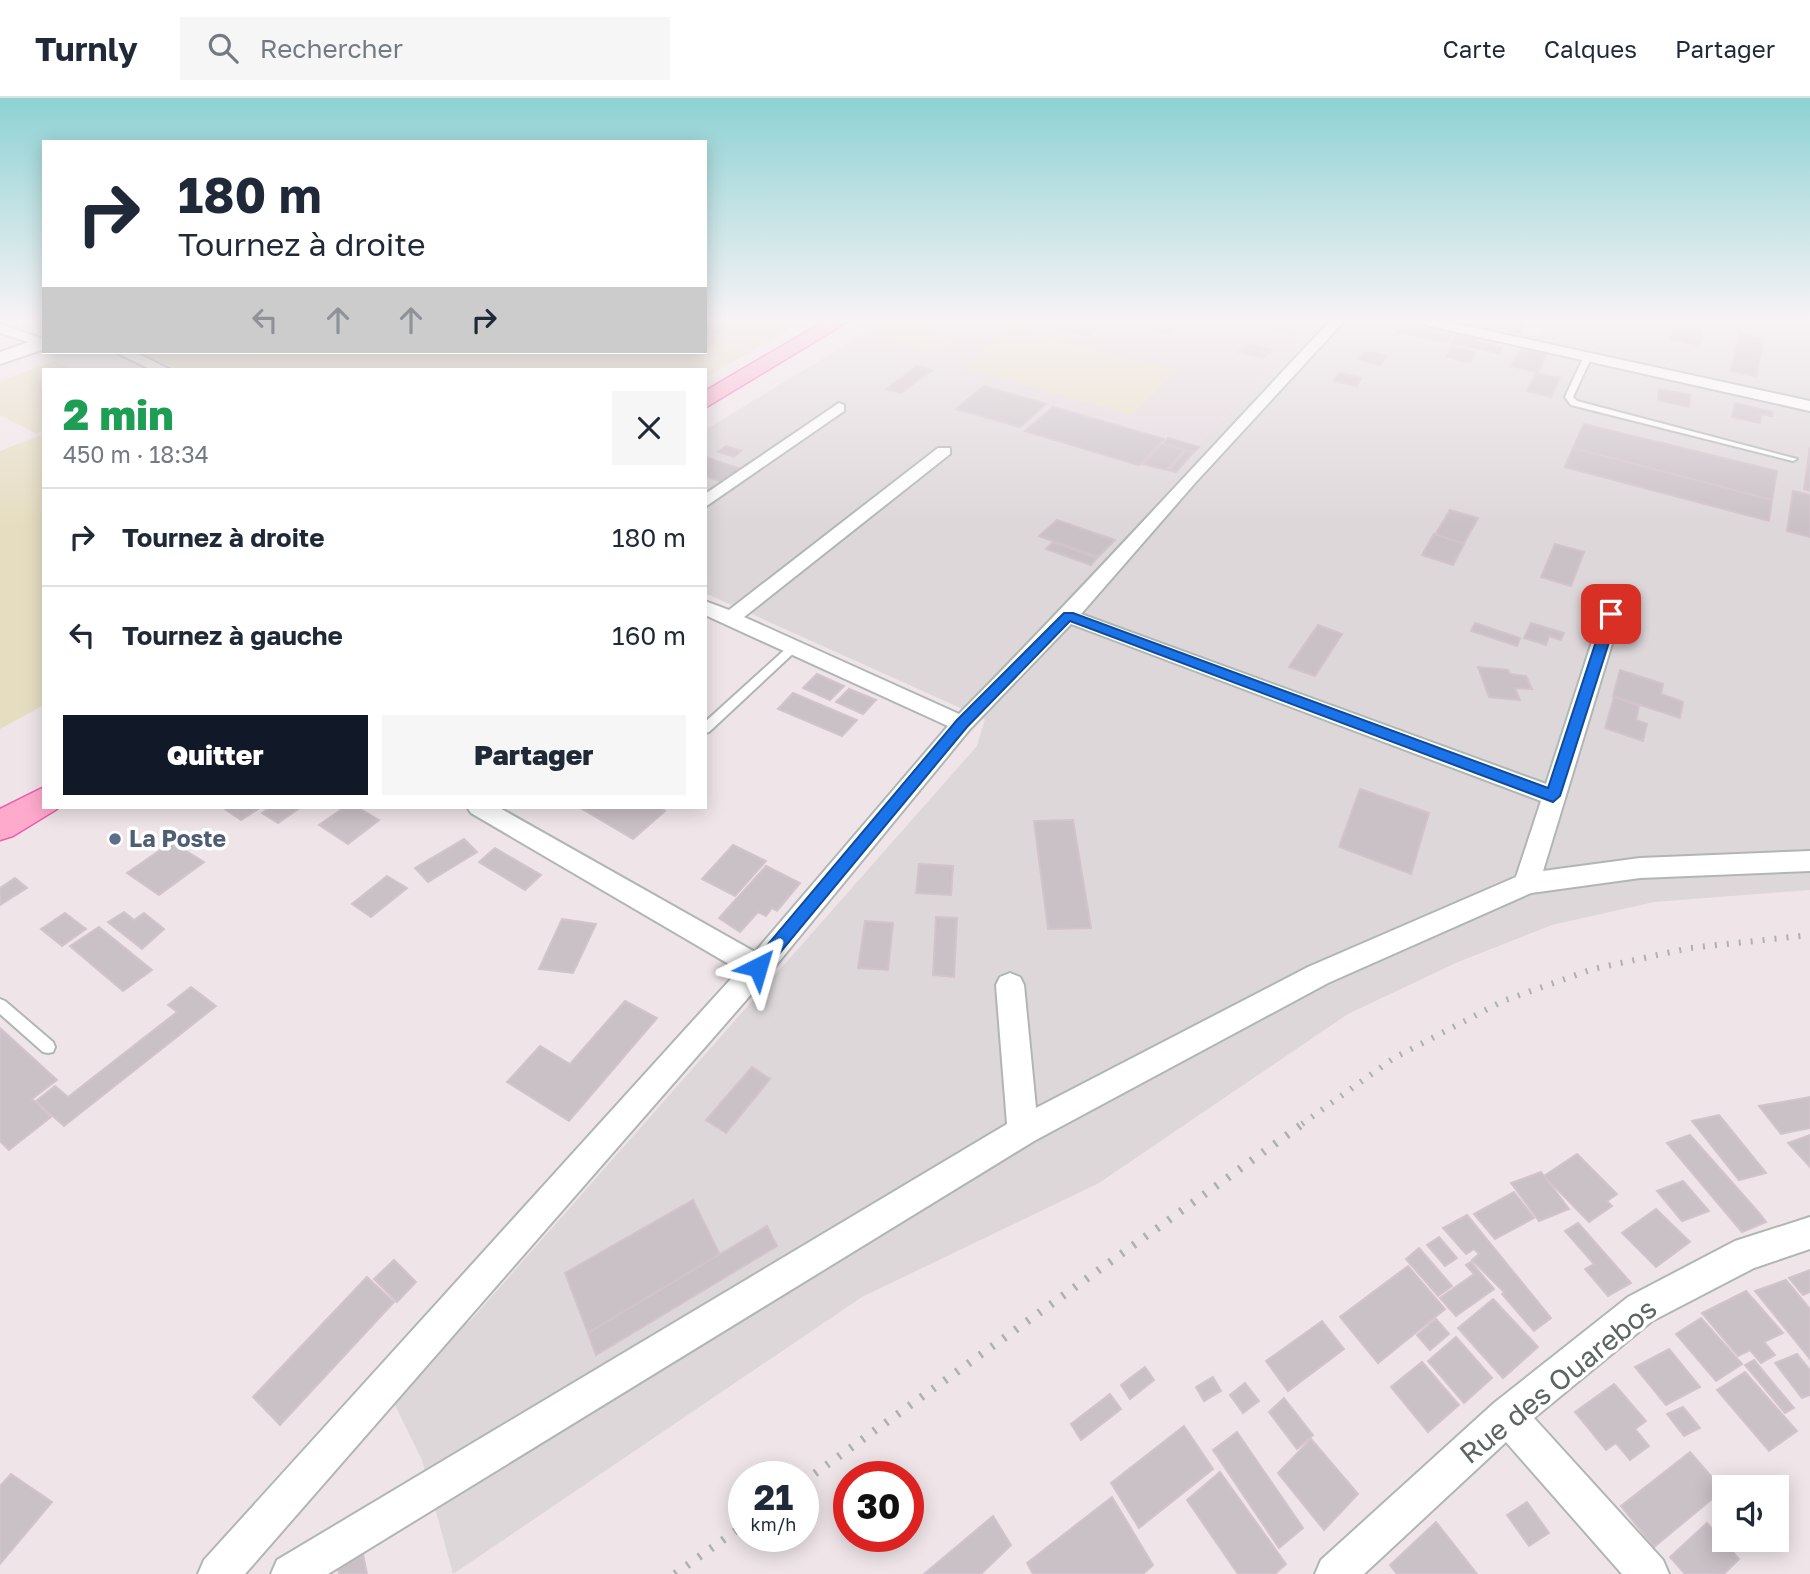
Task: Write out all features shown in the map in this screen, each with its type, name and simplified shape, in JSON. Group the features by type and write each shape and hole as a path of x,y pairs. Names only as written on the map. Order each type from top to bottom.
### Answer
{"main road":[{"path":"707,400 729,387"},
{"path":"0,826 42,801"}],"street":[{"path":"218,1574 758,967 962,723 1068,616 1189,479 1275,387"},
{"path":"1725,387 1810,406"},
{"path":"707,501 839,408"},
{"path":"730,619 944,451"},
{"path":"707,608 962,723"},
{"path":"1527,883 1611,614"},
{"path":"1068,616 1553,796"},
{"path":"482,809 758,967"},
{"path":"291,1574 1023,1131 1318,975 1527,883 1640,868 1810,861"},
{"path":"1010,985 1023,1131"},
{"name":"Rue des Ouarebos","path":"1335,1574 1507,1416 1640,1310 1747,1253 1810,1233"},
{"path":"1507,1416 1649,1574"}],"lane":[{"path":"1574,387 1569,397 1574,403 1793,459"},
{"path":"707,727 794,648"},
{"path":"0,1005 48,1047"}],"shaded area":[{"path":"0,387 42,387 42,432 37,434 0,415"},
{"path":"776,387 999,387 1195,446 1252,387 1810,387 1810,890 1654,902 1552,925 1458,962 1348,1014 1099,1183 862,1297 453,1574 422,1460 391,1397 439,1337 470,1321 977,746 985,719 707,594 707,429"},
{"path":"999,387 1252,387 1195,446"},
{"path":"1032,387 1160,387 1131,415"},
{"path":"42,435 42,706 0,729 0,451"}],"building":[{"path":"889,387 909,387 901,393 886,389"},
{"path":"983,387 1046,404 1020,427 956,409"},
{"path":"1529,387 1556,387 1551,397 1527,391"},
{"path":"1659,389 1690,395 1689,407 1658,400"},
{"path":"1735,403 1773,412 1772,416 1761,414 1760,423 1732,417"},
{"path":"1053,407 1164,439 1139,465 1025,431"},
{"path":"1584,424 1777,471 1772,500 1573,448"},
{"path":"1168,438 1199,447 1194,452 1164,443"},
{"path":"1162,444 1184,450 1166,470 1143,464"},
{"path":"726,446 741,451 734,457 718,452"},
{"path":"1810,447 1810,491 1804,489"},
{"path":"1573,448 1772,500 1769,521 1565,467"},
{"path":"1186,451 1193,453 1176,472 1169,470"},
{"path":"707,458 741,469 723,482 707,477"},
{"path":"1793,491 1810,495 1810,537 1787,531"},
{"path":"1450,510 1478,518 1464,543 1435,535"},
{"path":"1057,520 1115,540 1098,557 1039,536"},
{"path":"1434,534 1464,544 1453,565 1422,555"},
{"path":"1053,542 1097,558 1091,565 1046,549"},
{"path":"1555,544 1584,552 1571,586 1541,577"},
{"path":"1475,623 1520,638 1517,646 1471,631"},
{"path":"1531,623 1564,633 1561,640 1549,636 1546,645 1524,638"},
{"path":"1318,625 1342,634 1315,676 1289,667"},
{"path":"1478,667 1508,670 1510,674 1526,676 1532,689 1515,688 1520,700 1489,697"},
{"path":"1620,670 1663,684 1661,694 1683,702 1680,718 1613,696"},
{"path":"817,674 844,686 830,700 803,688"},
{"path":"849,689 876,700 863,714 836,702"},
{"path":"793,693 857,720 842,736 778,709"},
{"path":"1614,697 1639,706 1636,720 1647,724 1643,741 1605,728"},
{"path":"1360,789 1429,813 1411,874 1339,847"},
{"path":"225,809 258,809 241,820"},
{"path":"268,809 298,809 278,823 262,813"},
{"path":"342,809 360,809 379,820 348,844 319,825"},
{"path":"582,809 665,811 633,839"},
{"path":"1073,820 1091,928 1048,929 1034,821"},
{"path":"464,839 477,852 428,882 415,868"},
{"path":"172,842 204,862 159,895 127,873"},
{"path":"733,845 766,861 735,896 702,879"},
{"path":"495,848 541,875 525,890 479,862"},
{"path":"919,864 953,866 951,895 916,893"},
{"path":"766,866 800,883 777,911 772,908 766,916 758,912 740,932 719,918"},
{"path":"387,876 407,888 371,917 352,904"},
{"path":"15,878 27,888 0,905 0,888"},
{"path":"124,912 134,920 144,913 164,929 142,949 108,922"},
{"path":"65,913 86,929 62,946 41,929"},
{"path":"936,917 957,918 954,977 933,975"},
{"path":"562,919 596,924 573,973 539,969"},
{"path":"865,921 893,923 888,970 858,968"},
{"path":"99,927 152,970 123,991 70,946"},
{"path":"191,987 216,1006 64,1126 36,1101 55,1086 68,1097 177,1012 168,1005"},
{"path":"625,1001 657,1018 569,1121 507,1082 540,1046 570,1064"},
{"path":"0,1028 57,1080 32,1099 51,1117 9,1150 0,1141"},
{"path":"752,1067 770,1079 726,1133 706,1120"},
{"path":"1810,1097 1810,1128 1781,1134 1759,1106"},
{"path":"1719,1115 1766,1173 1739,1180 1692,1121"},
{"path":"1690,1135 1766,1222 1742,1232 1667,1143"},
{"path":"1810,1135 1810,1167 1788,1143"},
{"path":"1577,1154 1617,1194 1607,1201 1612,1206 1589,1222 1544,1176"},
{"path":"1541,1172 1569,1209 1539,1221 1511,1183"},
{"path":"1683,1181 1709,1211 1682,1221 1657,1191"},
{"path":"1514,1192 1534,1218 1495,1239 1474,1214"},
{"path":"693,1200 720,1255 588,1333 565,1273"},
{"path":"1656,1209 1690,1242 1656,1267 1622,1233"},
{"path":"1467,1215 1551,1318 1534,1331 1502,1294 1504,1292 1472,1260 1479,1254 1474,1249 1466,1254 1443,1228"},
{"path":"1578,1223 1631,1283 1608,1296 1585,1269 1594,1264 1565,1231"},
{"path":"767,1226 777,1246 596,1355 588,1333"},
{"path":"1439,1237 1457,1258 1445,1266 1427,1245"},
{"path":"1419,1248 1452,1286 1438,1296 1406,1259"},
{"path":"394,1260 416,1282 397,1302 374,1279"},
{"path":"1471,1262 1494,1289 1456,1316 1440,1298 1474,1274 1466,1265"},
{"path":"1408,1266 1445,1309 1378,1363 1340,1317"},
{"path":"1810,1270 1810,1292 1803,1295 1789,1278"},
{"path":"367,1277 394,1302 280,1425 253,1397"},
{"path":"1786,1280 1810,1309 1810,1359 1755,1291"},
{"path":"1746,1291 1783,1333 1764,1342 1775,1355 1761,1363 1750,1350 1738,1356 1702,1313"},
{"path":"1493,1299 1538,1347 1503,1378 1458,1328"},
{"path":"1701,1318 1742,1364 1716,1381 1676,1334"},
{"path":"1436,1319 1449,1334 1430,1350 1417,1335"},
{"path":"1322,1321 1344,1349 1288,1391 1266,1361"},
{"path":"1456,1337 1492,1378 1464,1403 1428,1361"},
{"path":"1669,1349 1700,1387 1666,1405 1635,1367"},
{"path":"1797,1354 1810,1370 1810,1395 1802,1398 1775,1363"},
{"path":"1754,1360 1794,1408 1785,1413 1745,1365"},
{"path":"1422,1362 1459,1405 1428,1432 1391,1387"},
{"path":"1145,1367 1154,1380 1130,1399 1121,1385"},
{"path":"1745,1372 1797,1431 1769,1451 1717,1390"},
{"path":"1213,1377 1221,1391 1204,1401 1196,1387"},
{"path":"1245,1383 1259,1401 1243,1413 1230,1395"},
{"path":"1614,1384 1646,1421 1635,1429 1649,1446 1630,1460 1616,1443 1606,1450 1575,1412"},
{"path":"1110,1394 1121,1409 1081,1440 1071,1424"},
{"path":"1284,1398 1313,1435 1297,1449 1269,1412"},
{"path":"1683,1407 1700,1428 1684,1436 1667,1414"},
{"path":"1184,1426 1213,1469 1139,1528 1111,1483"},
{"path":"1237,1432 1303,1528 1279,1548 1213,1450"},
{"path":"1311,1439 1358,1494 1324,1530 1278,1473"},
{"path":"1690,1452 1712,1477 1712,1499 1654,1547 1621,1506"},
{"path":"1220,1472 1286,1564 1275,1574 1238,1574 1187,1500"},
{"path":"11,1474 52,1502 0,1564 0,1486"},
{"path":"1112,1497 1153,1565 1143,1574 1033,1574 1027,1563"},
{"path":"1527,1502 1549,1533 1529,1546 1507,1515"},
{"path":"993,1516 1011,1545 981,1574 924,1574"},
{"path":"1436,1522 1477,1574 1397,1574 1390,1565"},
{"path":"1707,1523 1712,1529 1712,1552 1733,1552 1739,1559 1724,1574 1685,1574 1670,1557"},
{"path":"363,1554 367,1574 339,1574 338,1569"}],"railway":[{"path":"1302,1124 1394,1058 1503,1001 1593,969 1690,948 1810,935"},
{"path":"819,1471 1304,1123"},
{"path":"675,1574 728,1536"}],"place":[{"name":"La Poste","path":"115,839"}],"route":[{"path":"758,967 962,723 1068,616 1553,796 1611,614"}]}
